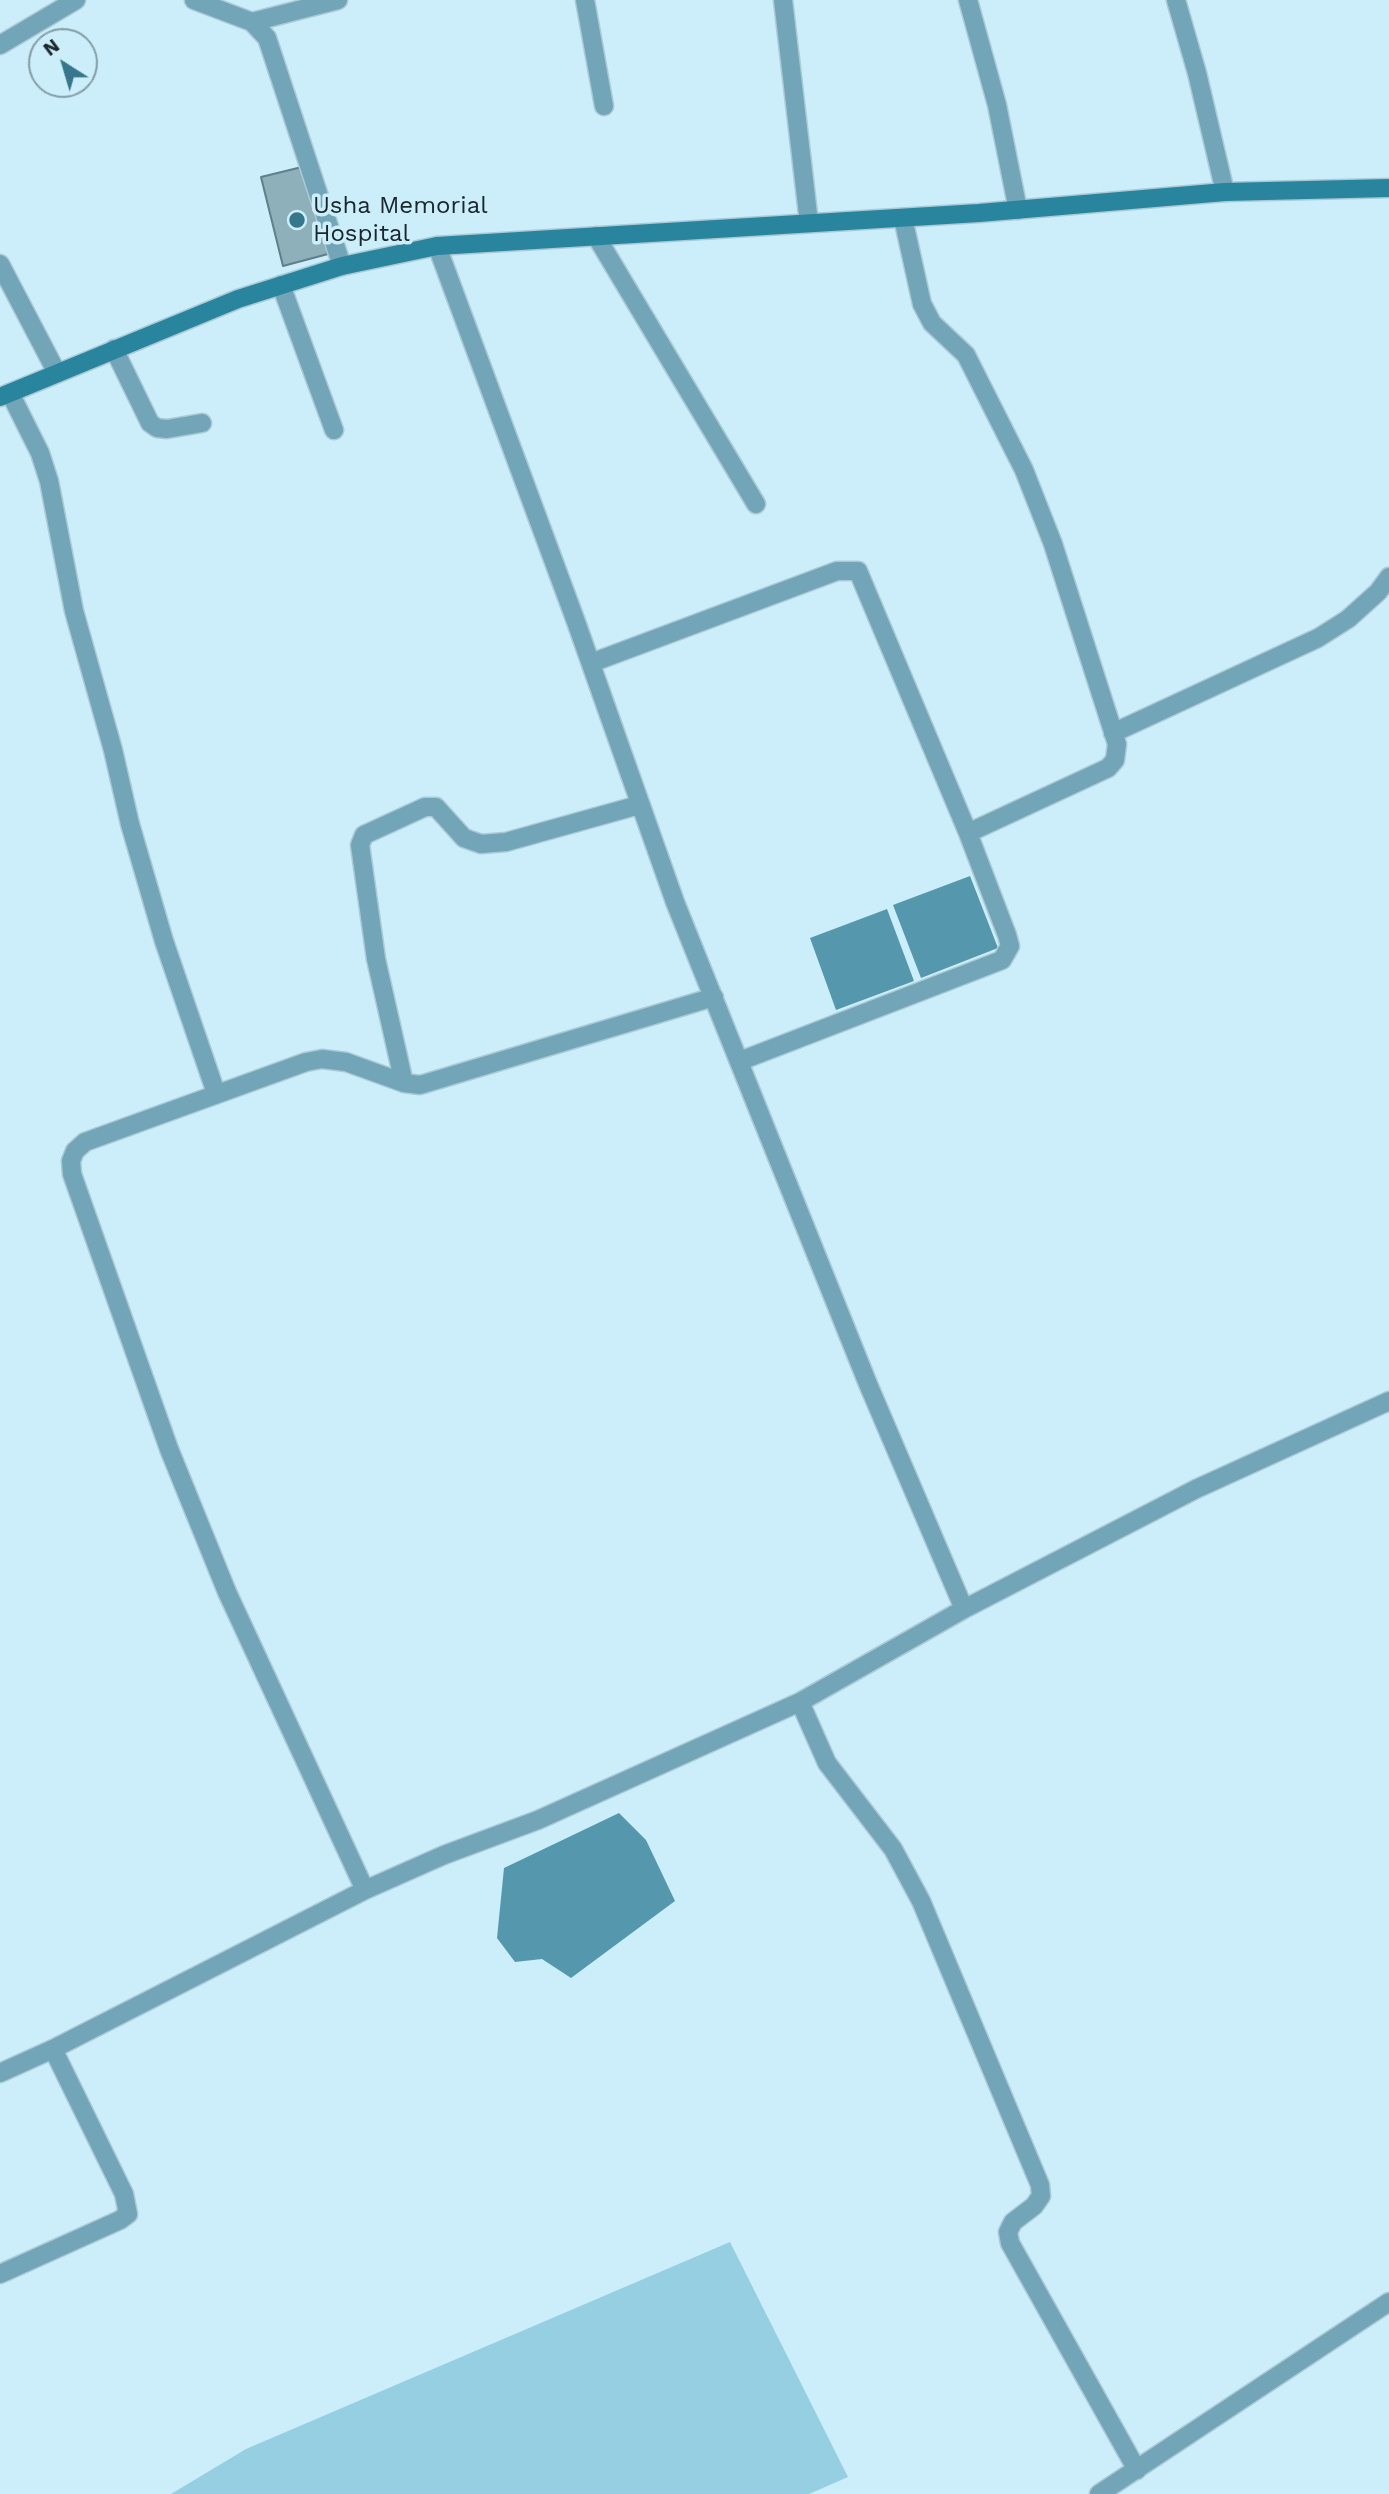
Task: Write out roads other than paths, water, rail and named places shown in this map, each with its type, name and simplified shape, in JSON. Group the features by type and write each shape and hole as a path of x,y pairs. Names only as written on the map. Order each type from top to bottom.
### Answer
{"street":[{"path":"0,45 76,0"},
{"path":"194,0 252,22 267,38 342,266"},
{"path":"252,22 338,0"},
{"path":"585,0 604,106"},
{"path":"783,0 809,223"},
{"path":"968,0 997,105 1018,210"},
{"path":"1176,0 1198,73 1225,192"},
{"path":"216,1093 164,941 130,824 113,750 74,611 49,481 40,453 5,395 238,299 342,266 437,246 903,218 1225,192 1389,188"},
{"path":"903,218 922,304 932,323 965,355 1024,470 1053,544 1117,753 1108,768 968,833"},
{"path":"596,236 756,504"},
{"path":"437,246 591,663 639,806 868,1384 964,1609"},
{"path":"0,264 57,373"},
{"path":"281,285 334,430"},
{"path":"114,349 150,423 157,428 167,429 202,423"},
{"path":"591,663 837,571 858,571 968,833 1007,935 1010,946 1002,960 740,1061"},
{"path":"1113,733 1318,638 1348,619 1378,592 1389,577"},
{"path":"404,1083 376,959 360,845 364,835 425,807 436,807 464,838 481,844 506,842 639,806"},
{"path":"365,1890 227,1592 169,1449 72,1174 71,1161 75,1151 85,1142 306,1062 322,1059 346,1062 404,1083 421,1085 714,997"},
{"path":"0,2073 53,2049 365,1890 443,1855 538,1820 800,1702 964,1609 1196,1489 1389,1401"},
{"path":"800,1702 827,1763 893,1849 921,1901 1040,2185 1041,2196 1034,2206 1013,2222 1008,2232 1010,2243 1137,2470"},
{"path":"0,2274 128,2214 124,2194 53,2049"},
{"path":"1099,2494 1389,2302"}],"place":[{"name":"Usha Memorial Hospital","path":"297,220"}]}
